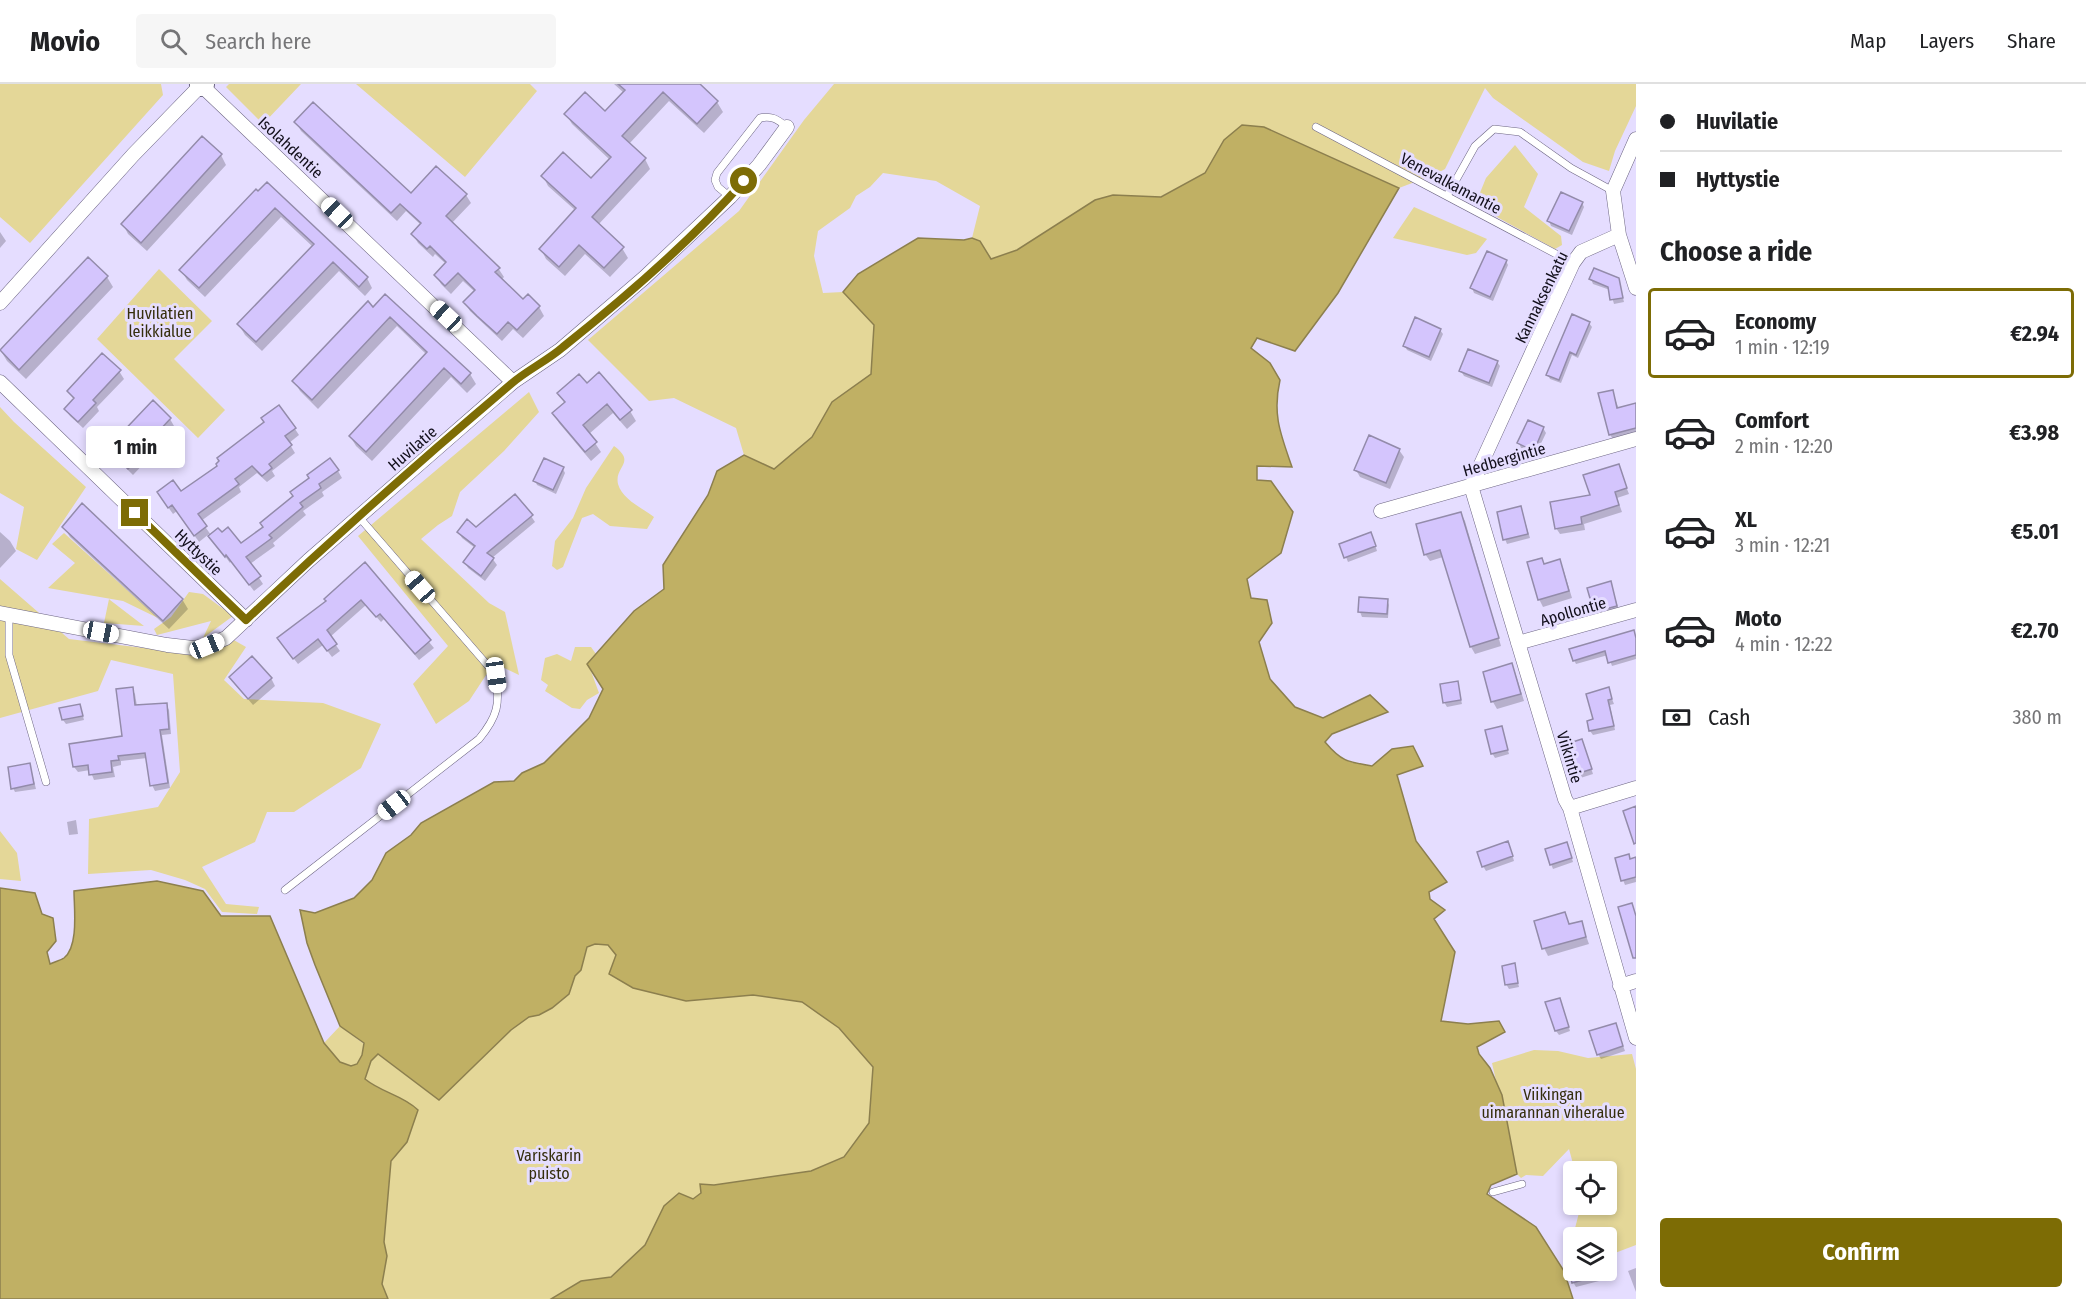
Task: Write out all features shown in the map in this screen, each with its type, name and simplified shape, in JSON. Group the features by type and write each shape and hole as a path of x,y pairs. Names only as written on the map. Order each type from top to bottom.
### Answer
{"street":[{"path":"0,303 133,155 202,85"},
{"name":"Isolahdentie","path":"202,85 513,382"},
{"name":"Huvilatie","path":"5,614 193,648 207,646 226,638 308,561 513,382 560,350 603,315 698,229 759,165 787,127"},
{"path":"1636,139 1613,191 1619,235 1633,267 1636,288"},
{"name":"Kannaksenkatu","path":"1471,486 1573,264 1581,252 1619,235"},
{"name":"Hyttystie","path":"0,382 246,620"},
{"name":"Hedbergintie","path":"1382,511 1636,439"},
{"name":"Viikintie","path":"1471,486 1565,799 1570,808 1636,1038"},
{"name":"Apollontie","path":"1518,643 1636,610"},
{"path":"1570,808 1636,788"},
{"path":"1620,986 1636,981"}],"lane":[{"path":"730,197 718,187 715,180 717,173 760,118 768,116 775,118 787,127"},
{"name":"Venevalkamantie","path":"1316,127 1573,264"},
{"path":"1447,196 1474,146 1494,129 1520,132 1571,168 1613,191"},
{"path":"285,890 479,738 496,714 499,697 496,675 359,517"},
{"path":"5,614 9,656 46,782"},
{"path":"1494,1192 1522,1184"}],"green space":[{"path":"0,84 161,84 163,95 30,243 0,217"},
{"path":"229,84 301,84 263,124 226,87"},
{"path":"356,84 530,84 537,91 465,177"},
{"path":"834,84 1636,84 1636,106 1615,151 1609,171 1583,162 1493,98 1485,88 1445,169 1399,188 1264,127 1224,140 1205,173 1160,197 1113,195 1095,200 1017,250 991,259 980,241 972,238 980,206 936,181 883,173 870,187 856,196 850,208 818,231 814,256 823,293 843,292 874,325 871,374 832,402 812,437 774,469 744,455 736,428 674,398 649,401 588,340 739,211 804,120"},
{"path":"1515,145 1538,174 1524,207 1561,236 1562,245 1555,249 1475,205 1486,178"},
{"path":"1414,207 1487,239 1476,253 1467,255 1393,238"},
{"name":"Huvilatien leikkialue","path":"159,269 212,321 174,359 225,410 198,438 97,339"},
{"path":"529,392 539,412 504,451 460,492 452,516 421,539 489,603 505,612 519,675 494,663 469,701 436,724 413,684 448,646 358,536"},
{"path":"0,407 86,487 37,560 16,549 24,507 0,493"},
{"path":"614,446 624,457 618,478 620,489 628,499 654,517 647,529 610,526 593,514 582,518 563,567 557,570 552,566 555,541 573,518 586,488"},
{"path":"64,533 158,618 123,601 48,588 75,563 52,544"},
{"path":"0,579 69,639 194,654 232,639 246,647 224,680 244,699 323,703 381,724 361,768 294,812 267,812 255,842 202,867 226,904 259,907 257,914 222,912 205,889 185,880 151,870 88,874 89,819 158,807 180,772 173,674 111,660 98,691 0,718"},
{"path":"189,592 203,594 233,616 203,638 211,621 157,635 154,629 171,617"},
{"path":"110,600 144,626 104,623"},
{"path":"575,647 591,647 596,654 588,663 599,693 587,700 580,709 572,708 545,691 548,685 541,680 545,658 557,654 571,661"},
{"path":"0,831 17,853 21,881 0,879"},
{"name":"Variskarin puisto","path":"595,944 608,945 616,955 686,1001 753,995 802,1002 839,1028 873,1067 869,1123 844,1157 811,1171 714,1185 700,1184 701,1193 693,1199 664,1207 645,1245 611,1277 581,1281 551,1299 388,1299 382,1284 387,1256 384,1242 391,1161 407,1142 376,1088 340,1062 324,1043 340,1026 439,1100 511,1030 529,1016 539,1015 552,1008 569,994 575,976 581,969 587,947"},
{"name":"Viikingan uimarannan viheralue","path":"1534,1050 1558,1051 1588,1058 1632,1054 1636,1069 1636,1245 1617,1252 1617,1227 1575,1227 1578,1215 1617,1215 1617,1161 1572,1161 1569,1149 1543,1176 1526,1175 1521,1178 1517,1174 1492,1063"}],"shaded area":[{"path":"1242,125 1264,127 1399,188 1338,293 1295,351 1257,338 1251,348 1270,363 1280,380 1277,414 1281,435 1292,467 1257,466 1257,480 1271,481 1293,512 1281,553 1247,579 1251,598 1267,600 1272,623 1259,642 1270,679 1295,707 1323,718 1370,695 1388,712 1332,734 1325,742 1345,760 1372,766 1392,749 1413,746 1423,766 1397,775 1416,841 1447,882 1429,892 1430,899 1445,910 1434,919 1455,952 1441,1021 1468,1024 1499,1021 1505,1032 1477,1047 1479,1054 1490,1068 1502,1095 1517,1174 1491,1185 1487,1194 1536,1227 1563,1269 1563,1281 1567,1281 1573,1299 551,1299 581,1281 611,1277 645,1245 664,1206 679,1193 693,1199 701,1193 700,1184 714,1185 811,1171 844,1157 869,1123 873,1067 839,1028 802,1002 753,995 686,1001 633,988 609,974 616,955 608,945 595,944 587,947 581,970 575,976 569,994 552,1008 529,1017 511,1030 439,1100 378,1054 371,1061 365,1079 418,1110 407,1142 391,1161 384,1242 387,1256 382,1284 388,1299 0,1299 0,888 35,893 42,914 53,918 56,941 47,952 50,964 64,958 72,945 75,926 74,891 157,881 203,891 221,916 270,916 324,1043 340,1062 351,1066 357,1064 362,1055 364,1043 340,1026 307,943 300,910 315,913 354,898 372,880 386,853 411,835 421,823 494,782 514,781 522,773 544,763 589,718 603,689 587,664 634,611 664,589 663,565 708,495 717,471 744,455 774,469 812,437 832,402 871,374 874,325 843,292 858,274 918,238 964,240 972,238 980,241 991,259 1017,250 1095,200 1113,195 1161,197 1205,173 1224,140"}],"building":[{"path":"618,84 700,84 718,101 697,124 663,92 622,136 646,158 592,217 624,247 604,268 579,245 559,267 539,249 576,208 541,176 563,152 591,178 611,157 564,114 585,92 605,111 625,90"},
{"path":"313,102 411,193 436,166 467,194 446,216 500,268 495,272 523,299 528,294 540,306 517,330 508,322 497,334 477,316 463,302 475,290 458,273 445,286 434,275 446,262 430,246 427,249 411,234 421,223 400,204 391,213 294,122"},
{"path":"202,136 222,154 141,243 121,224"},
{"path":"267,182 368,277 359,287 333,262 256,342 237,324 314,244 275,208 199,288 179,270 256,189 258,191"},
{"path":"1561,192 1583,202 1569,231 1547,221"},
{"path":"1487,251 1507,260 1490,297 1470,288"},
{"path":"88,257 108,276 19,370 0,350"},
{"path":"1594,268 1619,278 1623,298 1610,300 1608,287 1589,279"},
{"path":"385,294 471,373 461,384 444,368 366,452 349,436 427,352 390,317 312,400 292,381 368,301 373,307"},
{"path":"1572,314 1590,322 1576,355 1570,352 1559,380 1546,375"},
{"path":"1415,317 1441,329 1429,357 1403,346"},
{"path":"1468,349 1498,361 1489,383 1459,371"},
{"path":"102,353 121,370 93,400 96,403 78,422 64,409 74,398 67,391"},
{"path":"599,372 632,410 620,420 607,404 583,425 597,442 585,452 552,413 565,402 557,393 579,374 587,383"},
{"path":"1613,390 1617,408 1636,403 1636,428 1609,435 1598,393"},
{"path":"153,400 171,418 144,447 147,449 128,469 115,456 124,446 116,439"},
{"path":"279,405 296,428 285,436 292,445 269,464 272,468 262,476 252,466 235,479 239,484 198,514 207,526 194,536 172,505 168,508 157,492 173,480 181,491 217,466 219,461 217,458 264,422 261,418"},
{"path":"1528,420 1544,427 1534,451 1517,443"},
{"path":"1369,435 1400,449 1386,483 1354,470"},
{"path":"330,458 339,470 319,484 321,488 300,503 303,507 269,535 272,538 246,557 261,576 249,585 208,536 218,528 222,532 228,527 241,543 263,527 260,523 293,496 290,492 309,478 307,475"},
{"path":"544,458 564,467 553,490 533,481"},
{"path":"1619,464 1627,488 1615,492 1619,505 1581,517 1582,524 1555,529 1550,502 1590,495 1583,475"},
{"path":"515,494 533,515 487,553 494,558 481,576 463,562 475,546 457,532 467,519 476,527"},
{"path":"82,503 183,599 163,621 62,527"},
{"path":"1521,506 1528,534 1503,540 1497,512"},
{"path":"1461,512 1499,638 1470,647 1440,550 1424,555 1416,524"},
{"path":"1371,532 1376,546 1344,558 1339,544"},
{"path":"1542,558 1544,564 1560,559 1569,591 1538,600 1527,562"},
{"path":"365,562 431,640 415,654 380,614 376,617 361,600 327,630 337,644 327,651 318,639 293,659 277,638 326,601 324,599"},
{"path":"1611,581 1617,606 1594,612 1587,588"},
{"path":"1359,597 1388,599 1387,614 1358,612"},
{"path":"1634,630 1636,655 1608,663 1605,651 1573,661 1569,649"},
{"path":"252,656 272,678 248,699 229,677"},
{"path":"1512,663 1521,694 1491,702 1483,672"},
{"path":"1458,681 1461,700 1443,703 1440,684"},
{"path":"133,687 135,705 167,703 169,729 160,730 168,783 150,786 145,753 118,756 119,760 111,761 112,772 89,775 88,765 73,767 69,744 122,736 116,689"},
{"path":"1609,687 1612,699 1608,700 1614,726 1589,731 1587,721 1593,719 1586,694"},
{"path":"80,704 83,716 62,720 59,708"},
{"path":"1502,726 1508,750 1491,754 1485,730"},
{"path":"1582,739 1592,769 1570,776 1560,746"},
{"path":"30,763 34,784 11,789 8,767"},
{"path":"1636,806 1636,843 1634,844 1623,811"},
{"path":"1508,841 1513,856 1482,867 1477,852"},
{"path":"1567,842 1572,858 1550,865 1545,849"},
{"path":"1629,854 1630,859 1636,857 1636,877 1621,881 1615,858"},
{"path":"1632,903 1636,916 1636,958 1633,958 1618,907"},
{"path":"1565,912 1569,924 1582,921 1586,937 1542,949 1534,921"},
{"path":"1515,963 1518,983 1505,985 1502,966"},
{"path":"1560,998 1569,1027 1555,1031 1545,1002"},
{"path":"1616,1023 1623,1046 1597,1055 1589,1031"}],"route":[{"path":"135,513 246,620 308,561 513,382 560,350 603,315 698,229 744,181"}]}
